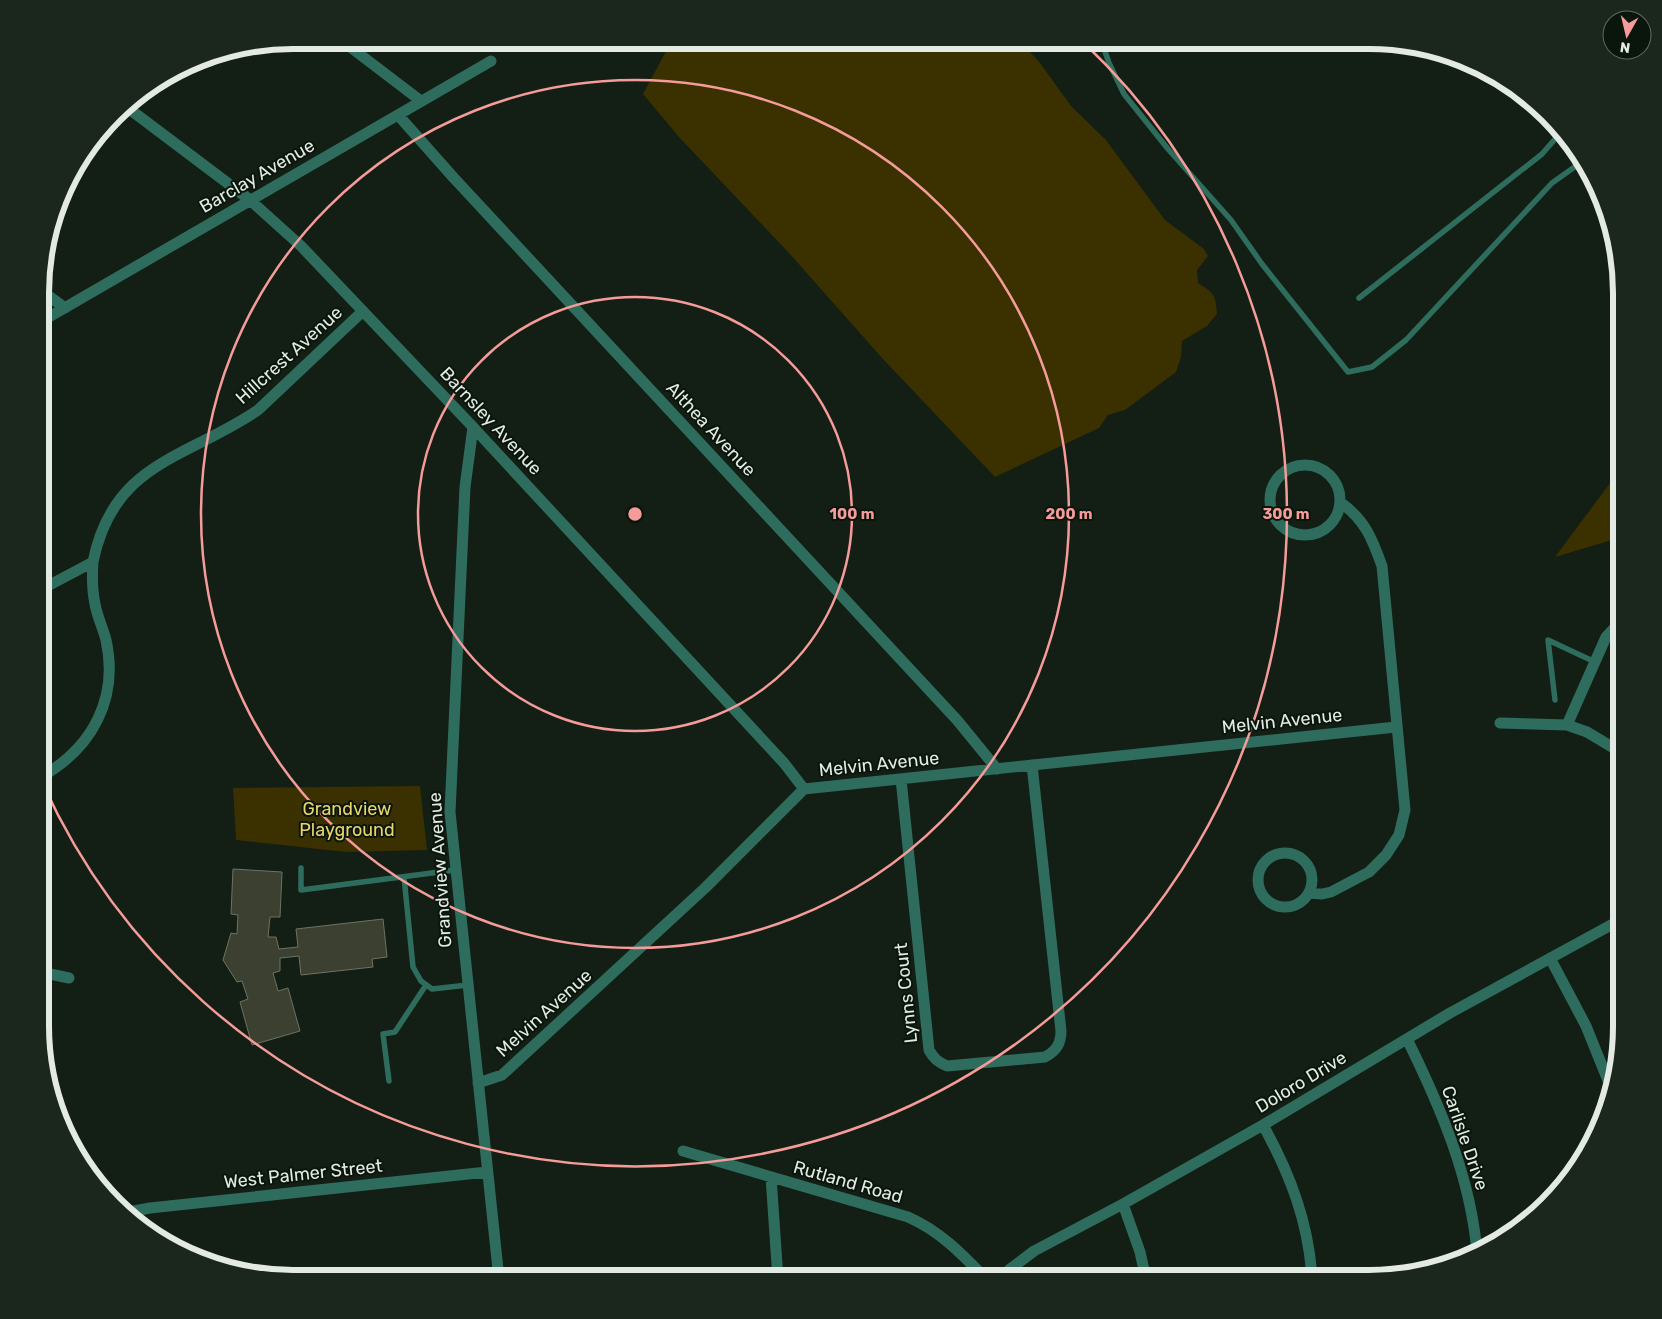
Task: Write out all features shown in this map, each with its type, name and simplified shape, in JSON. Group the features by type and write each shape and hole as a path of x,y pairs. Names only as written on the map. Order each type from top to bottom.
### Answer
{"street":[{"path":"353,49 421,101"},
{"name":"Barclay Avenue","path":"49,317 490,62"},
{"name":"Barnsley Avenue","path":"131,110 250,200 301,246 473,427 784,763 804,789"},
{"name":"Althea Avenue","path":"398,115 453,177 957,720 996,769"},
{"path":"49,296 65,308"},
{"name":"Hillcrest Avenue","path":"49,772 58,767 83,744 93,730 107,698 110,658 95,605 92,581 93,562 97,541 106,519 119,499 136,482 181,452 241,422 258,410 363,311"},
{"name":"Grandview Avenue","path":"473,427 466,486 450,812 498,1270"},
{"path":"1309,893 1312,880 1311,871 1303,859 1295,854 1285,852 1276,854 1268,858 1258,872 1260,891 1265,899 1282,907 1298,904 1309,893 1322,894 1331,892 1369,872 1386,855 1399,835 1405,810 1382,566 1374,543 1362,522 1352,510 1340,502 1338,486 1331,476 1322,469 1311,465 1298,465 1287,469 1272,488 1270,504 1273,516 1281,526 1291,533 1303,535 1315,534 1324,530 1334,521 1340,502"},
{"path":"49,585 93,562"},
{"path":"1567,725 1606,637 1613,628"},
{"path":"1500,723 1567,725 1587,732 1613,748"},
{"name":"Melvin Avenue","path":"478,1083 502,1074 516,1062 705,888 804,789 1396,727"},
{"name":"Lynns Court","path":"901,780 929,1050 939,1063 947,1066 1045,1057 1059,1045 1061,1031 1032,765"},
{"name":"Doloro Drive","path":"1010,1270 1034,1251 1123,1204 1263,1125 1450,1013 1613,924"},
{"path":"1550,958 1586,1026 1608,1079"},
{"path":"49,974 69,978"},
{"name":"Carlisle Drive","path":"1407,1039 1441,1113 1462,1173 1472,1215 1476,1245"},
{"path":"1263,1125 1277,1150 1299,1204 1306,1231 1311,1270"},
{"name":"Rutland Road","path":"683,1150 915,1220 935,1231 953,1245 977,1270"},
{"name":"West Palmer Street","path":"133,1211 487,1172"},
{"path":"771,1178 777,1270"},
{"path":"1123,1204 1140,1252 1144,1270"}],"lane":[{"path":"1104,49 1124,94 1168,149 1231,220 1262,264 1348,372 1372,367 1406,340 1552,183 1577,165"},
{"path":"1359,298 1542,154 1557,137"},
{"path":"1555,700 1548,640 1595,662"},
{"path":"302,868 300,890 455,870"},
{"path":"404,877 413,967 417,976 432,989 468,986"},
{"path":"389,1081 383,1034 395,1032 426,985"}],"green space":[{"path":"667,49 1027,49 1040,63 1071,106 1106,140 1165,220 1204,249 1208,256 1197,270 1198,283 1208,289 1215,298 1217,314 1207,326 1182,341 1181,357 1176,372 1125,410 1108,415 1099,428 995,477 882,358 789,253 679,137 643,94"},
{"path":"1613,479 1613,540 1555,557"},
{"name":"Grandview Playground","path":"420,786 427,850 346,852 236,840 233,788"}],"building":[{"path":"233,869 282,872 280,917 270,917 268,937 276,937 279,949 298,947 296,929 383,919 387,957 372,959 373,967 301,975 299,956 280,958 280,971 273,973 278,991 288,988 300,1031 252,1045 240,1002 248,999 242,981 237,982 223,960 231,933 237,934 238,915 231,914"}]}
